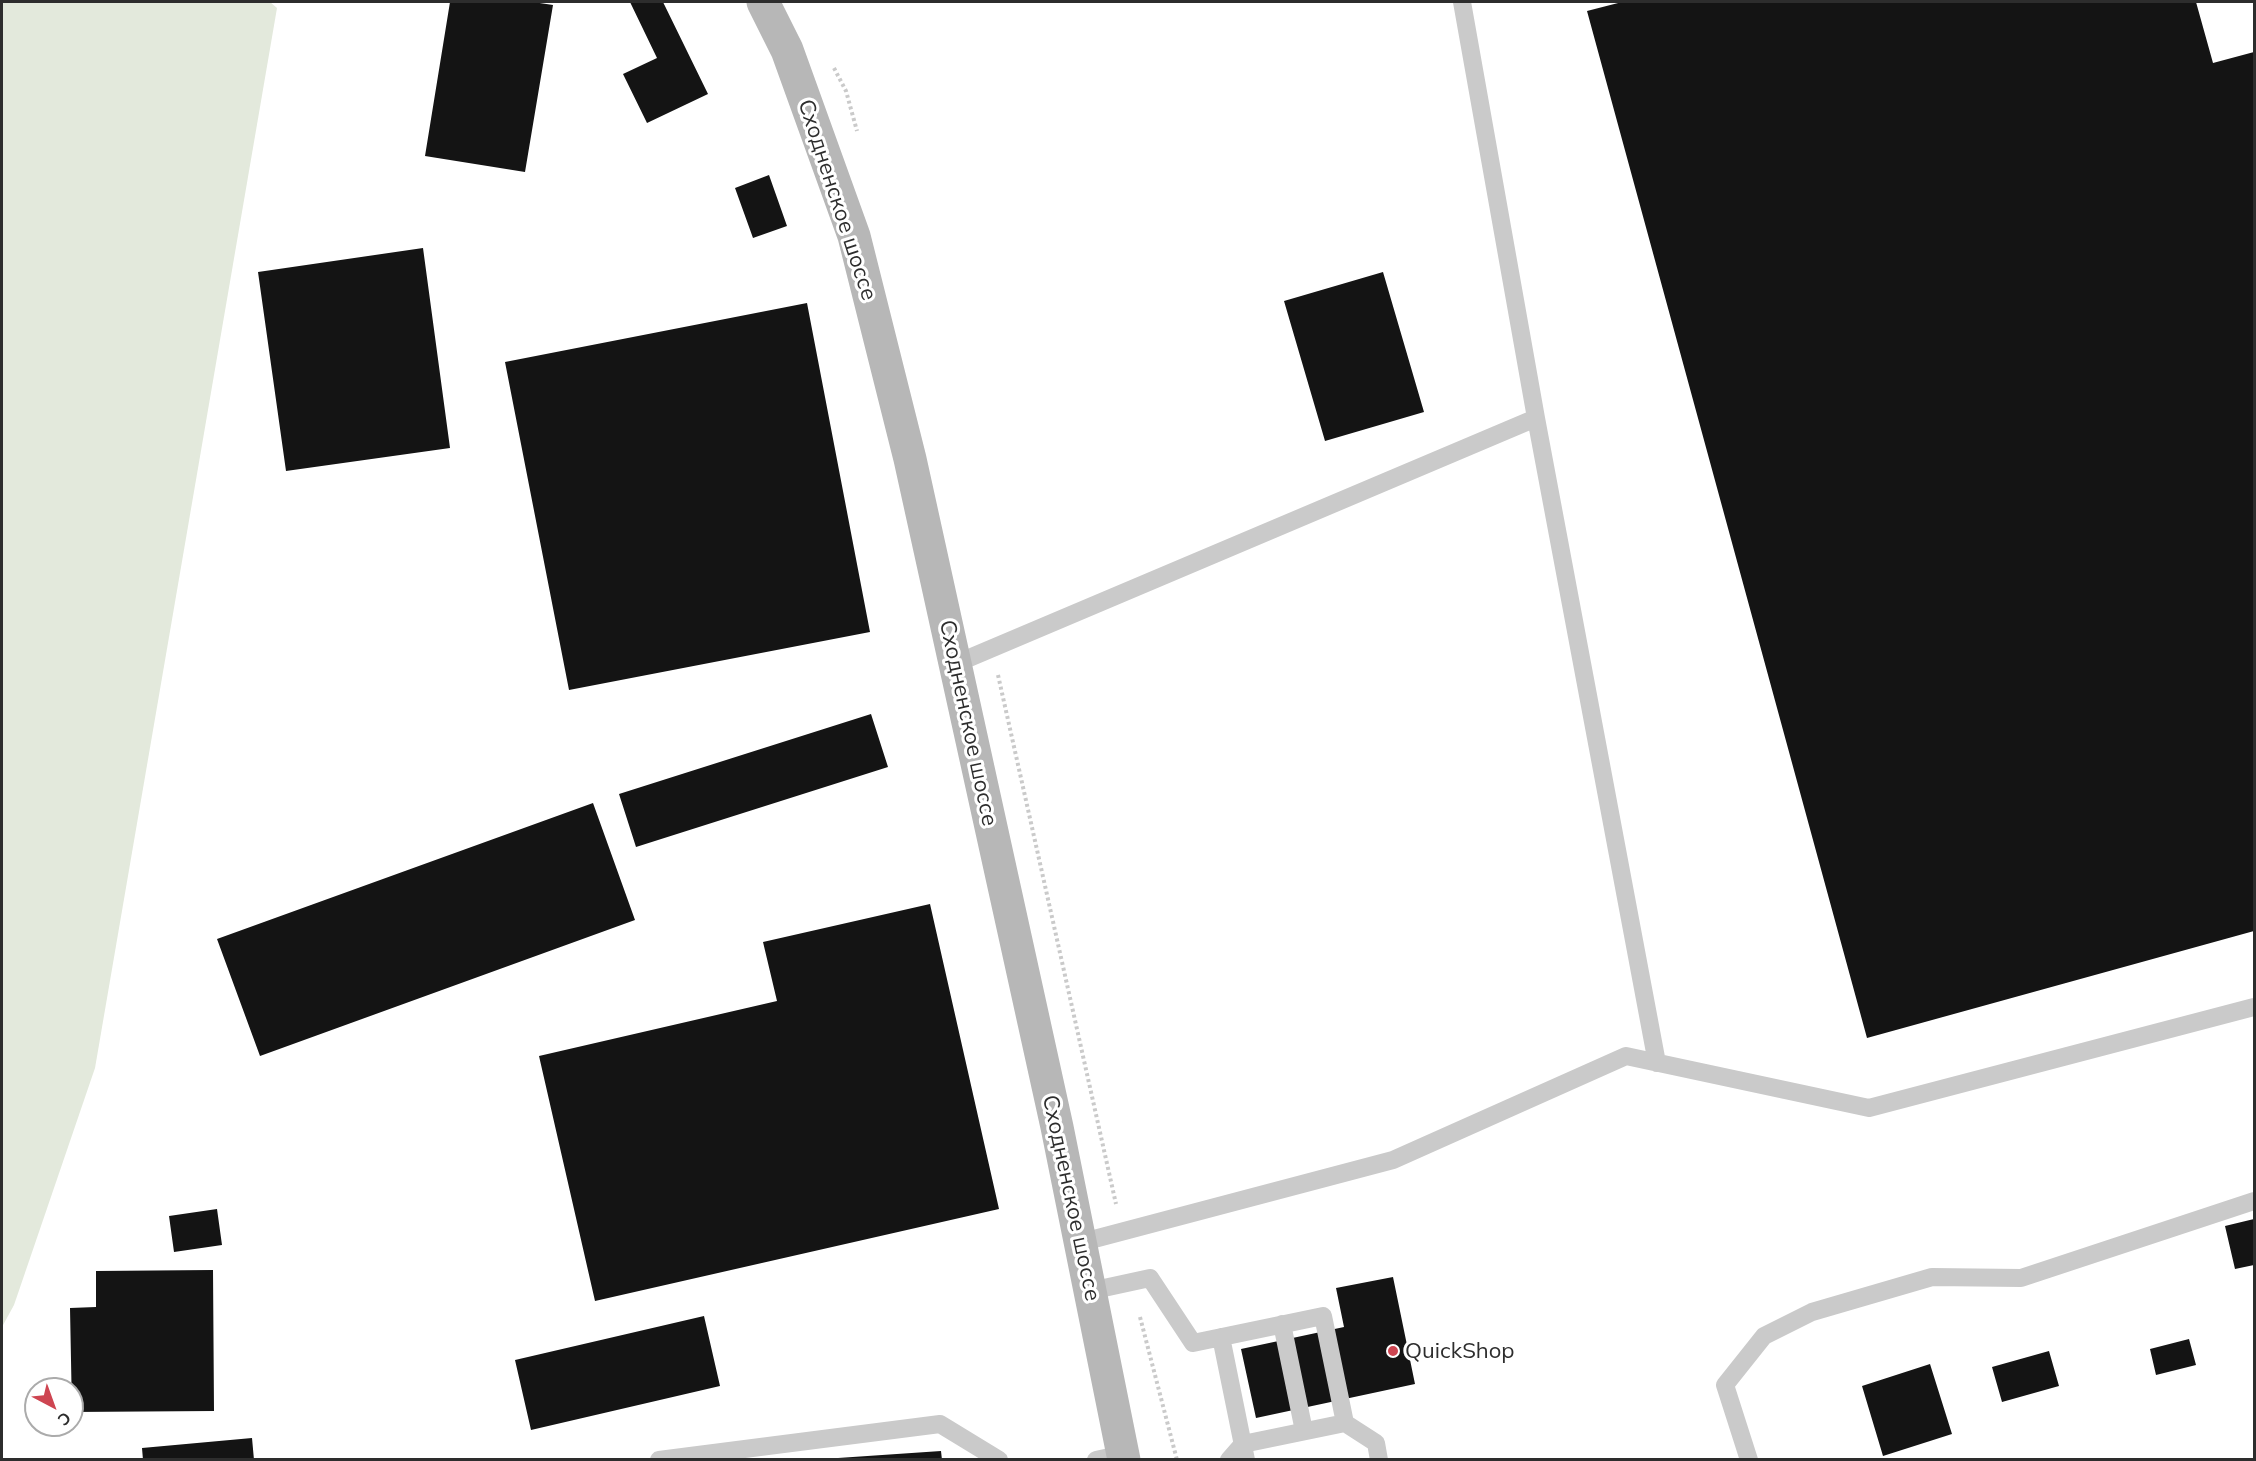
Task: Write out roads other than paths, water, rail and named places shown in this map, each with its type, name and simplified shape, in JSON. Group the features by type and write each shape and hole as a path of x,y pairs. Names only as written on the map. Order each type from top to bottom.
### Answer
{"main road":[{"name":"Сходненское шоссе","path":"763,2 787,50 854,236 910,459 1057,1127 1090,1292 1114,1458"}],"lane":[{"path":"1462,2 1536,418 1657,1063"},
{"path":"955,664 1536,418"},
{"path":"1079,1243 1393,1160 1626,1056 1869,1108 2254,1007"},
{"path":"1749,1460 1725,1385 1764,1336 1812,1312 1932,1277 2021,1278 2254,1201"},
{"path":"1090,1292 1150,1278 1193,1343 1323,1316 1345,1423"},
{"path":"1282,1324 1304,1431"},
{"path":"1221,1337 1245,1452"},
{"path":"1229,1460 1304,1431 1345,1423 1376,1443 1379,1460"},
{"path":"659,1460 940,1424 999,1460"}],"place":[{"name":"QuickShop","path":"1393,1351"}]}
